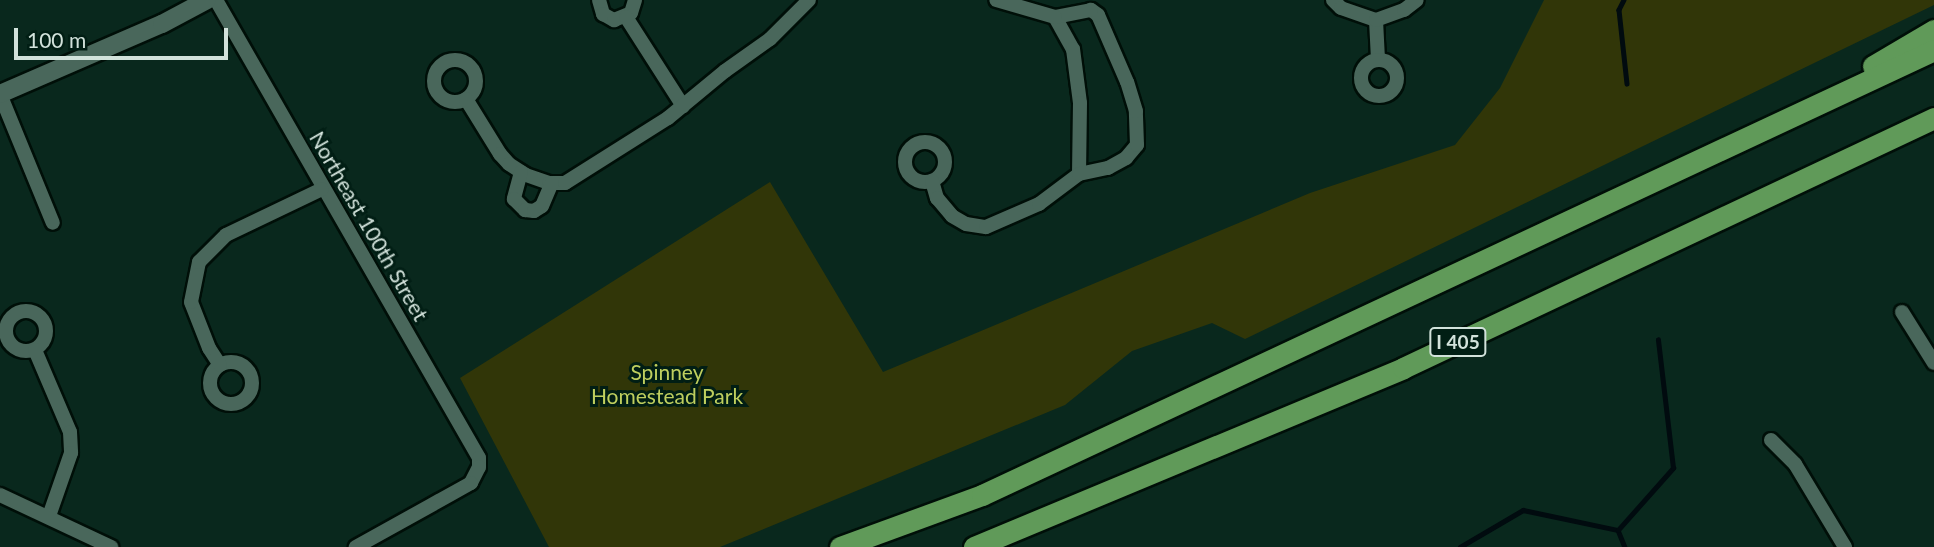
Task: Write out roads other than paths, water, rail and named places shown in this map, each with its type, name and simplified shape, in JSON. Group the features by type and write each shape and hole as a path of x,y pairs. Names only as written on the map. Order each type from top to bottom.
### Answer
{"highway":[{"path":"1759,135 1934,30"},
{"path":"840,547 982,495 1759,135 1934,51"},
{"name":"I 405","path":"974,547 1403,368 1934,118"}],"street":[{"path":"53,223 0,94 162,24 207,0"},
{"name":"Northeast 100th Street","path":"216,0 322,189 479,458 476,474 462,489 356,547"},
{"path":"599,0 600,8 608,18 626,17 634,8 635,0"},
{"path":"466,99 500,154 521,172 552,183 565,183 683,106 725,71 770,39 809,0"},
{"path":"932,181 937,198 951,216 966,224 986,227 1039,204 1079,174 1108,168 1126,158 1137,145 1136,111 1102,21 1091,10 1055,17 996,0"},
{"path":"1333,0 1341,8 1376,19 1404,10 1417,0"},
{"path":"626,17 683,106"},
{"path":"1055,17 1073,49 1080,103 1079,174"},
{"path":"1376,19 1378,61"},
{"path":"521,172 514,199 525,210 534,211 542,206 552,183"},
{"path":"220,365 209,348 191,302 199,262 226,235 322,189"},
{"path":"1902,312 1934,363"},
{"path":"34,350 70,432 68,464 49,516"},
{"path":"1771,440 1795,464 1845,547"},
{"path":"0,495 111,547"}],"waterway":[{"path":"1624,0 1619,10 1627,84"},
{"path":"1460,547 1523,510 1618,530 1673,468 1658,340"},
{"path":"1618,530 1625,547"}],"park label":[{"name":"Spinney Homestead Park","path":"667,384"}]}
